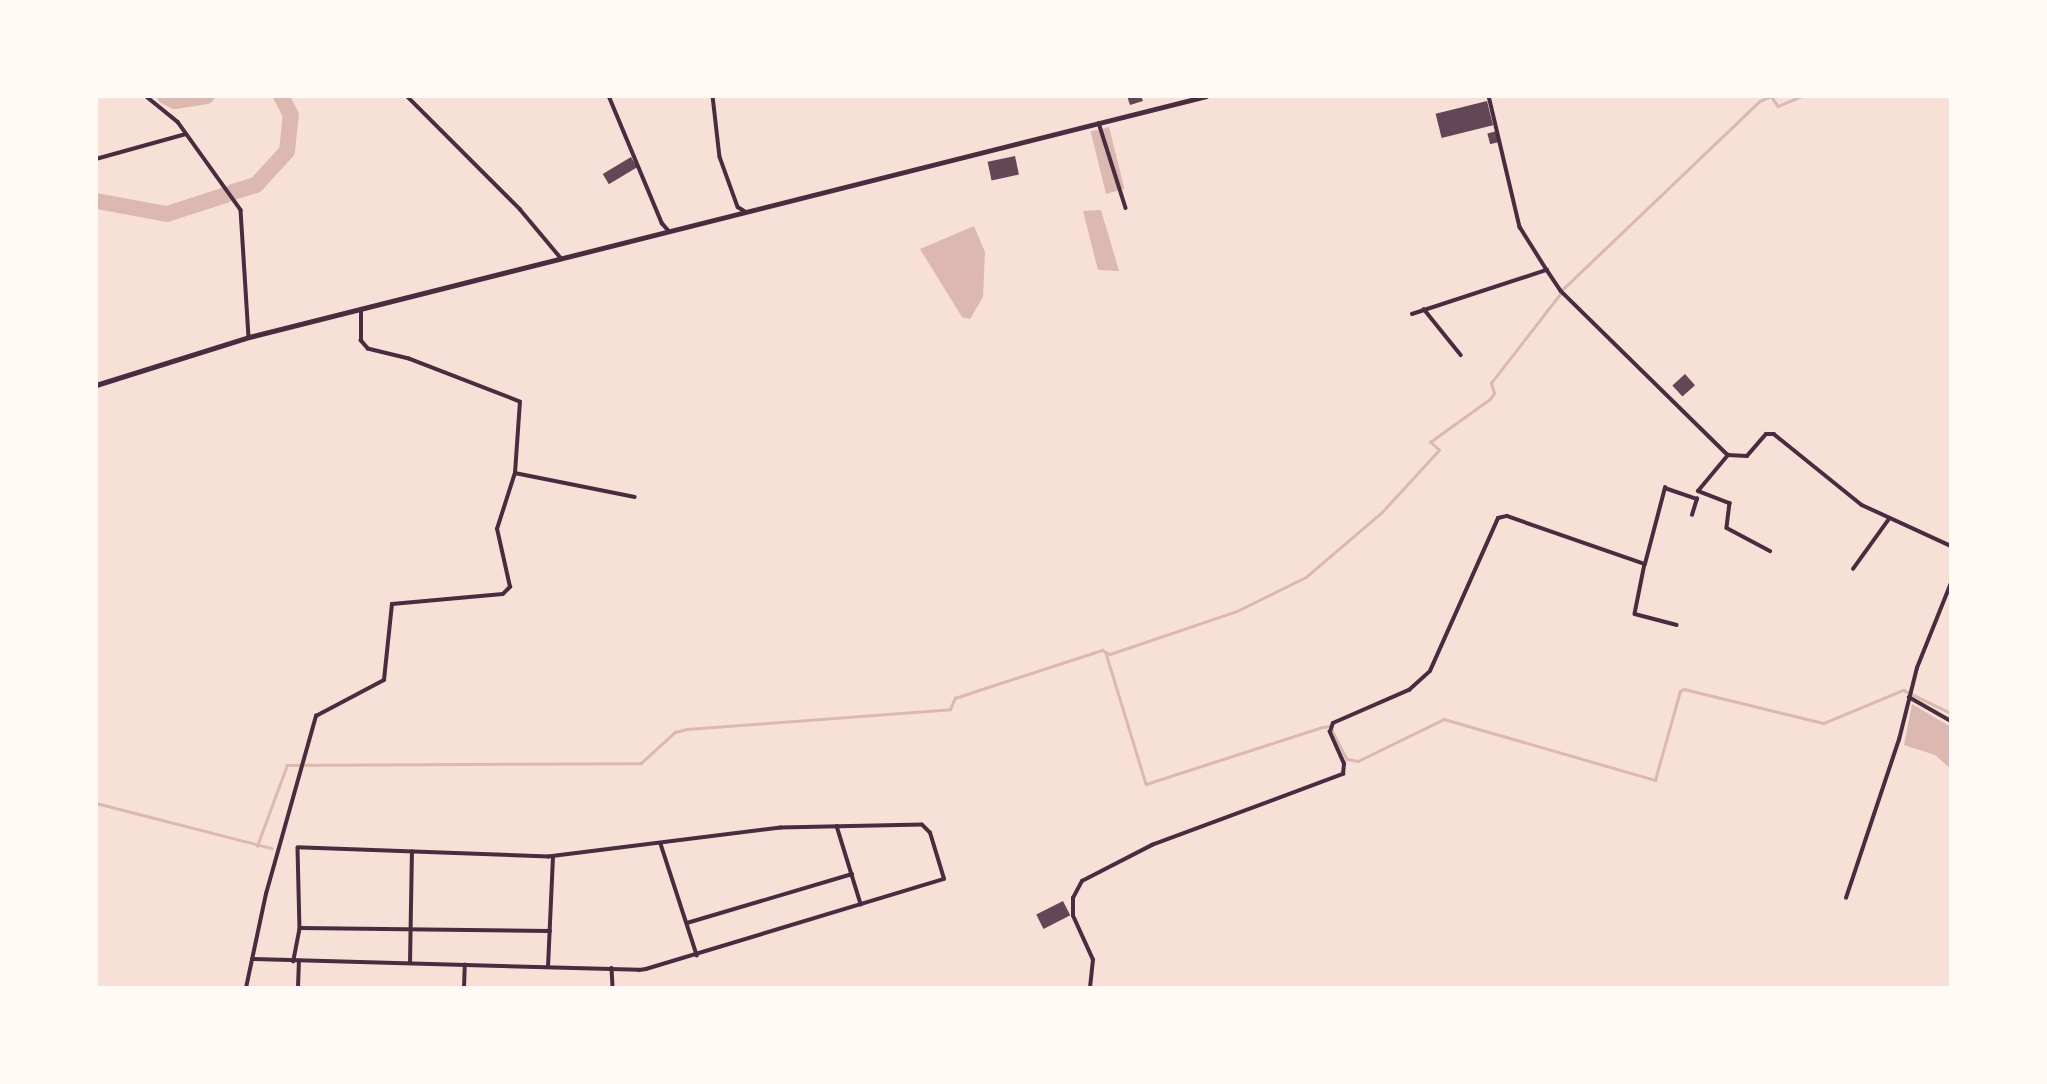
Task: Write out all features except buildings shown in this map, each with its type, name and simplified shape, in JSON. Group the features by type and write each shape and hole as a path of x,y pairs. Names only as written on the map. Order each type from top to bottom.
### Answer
{"main road":[{"path":"96,385 249,337 1206,96"}],"street":[{"path":"146,96 165,108 241,210 249,337"},
{"path":"407,96 520,209 562,260"},
{"path":"609,96 662,223 670,232"},
{"path":"713,96 720,157 738,207 747,213"},
{"path":"1489,96 1520,227 1547,270 1561,291 1728,456 1747,456 1766,434 1774,434 1862,505 1889,519 1921,529 1951,546"},
{"path":"1099,123 1126,208"},
{"path":"96,159 186,134"},
{"path":"1412,314 1547,270"},
{"path":"1424,309 1461,355"},
{"path":"246,988 302,760 318,714 384,680 392,604 509,590 497,529 515,473 520,402 409,359 368,349 361,341 361,310"},
{"path":"1692,515 1698,491 1728,456"},
{"path":"515,473 635,497"},
{"path":"1677,625 1635,614 1665,488 1697,499"},
{"path":"1698,491 1730,503 1727,528 1770,551"},
{"path":"1090,988 1093,960 1073,916 1073,898 1082,881 1152,845 1343,774 1344,764 1330,732 1334,723 1409,690 1430,671 1498,519 1507,516 1645,564"},
{"path":"1853,569 1889,519"},
{"path":"1846,898 1912,687 1951,583"},
{"path":"1910,695 1951,721"},
{"path":"252,959 297,961 646,969 944,879 930,833 922,825 781,828 553,857 298,848 300,928 297,961 298,988"},
{"path":"837,826 861,905"},
{"path":"661,844 697,955"},
{"path":"410,963 412,852"},
{"path":"548,967 553,857"},
{"path":"687,923 852,874"},
{"path":"300,928 550,931"},
{"path":"464,988 465,965"},
{"path":"612,968 613,988"}],"shaded area":[{"path":"1109,127 1124,189 1106,194 1091,132"},
{"path":"1101,210 1119,271 1098,270 1083,211"},
{"path":"974,226 985,252 983,297 970,319 962,317 920,249"},
{"path":"1912,704 1951,727 1951,769 1935,755 1904,745"}],"waterway":[{"path":"165,96 175,101 207,96"},
{"path":"233,192 256,185 287,151 291,115 281,96"},
{"path":"1563,289 1760,101 1771,96 1778,106 1801,96"},
{"path":"96,201 167,214 226,195"},
{"path":"257,846 287,765 641,763 675,732 687,729 950,709 955,698 1102,650 1110,654 1237,611 1306,577 1382,512 1439,450 1430,442 1490,399 1494,393 1491,383 1560,294"},
{"path":"1106,653 1146,784 1330,726 1347,759 1358,761 1444,719 1655,780 1680,691 1684,689 1824,723 1903,690 1951,713"},
{"path":"96,803 271,848"}]}
